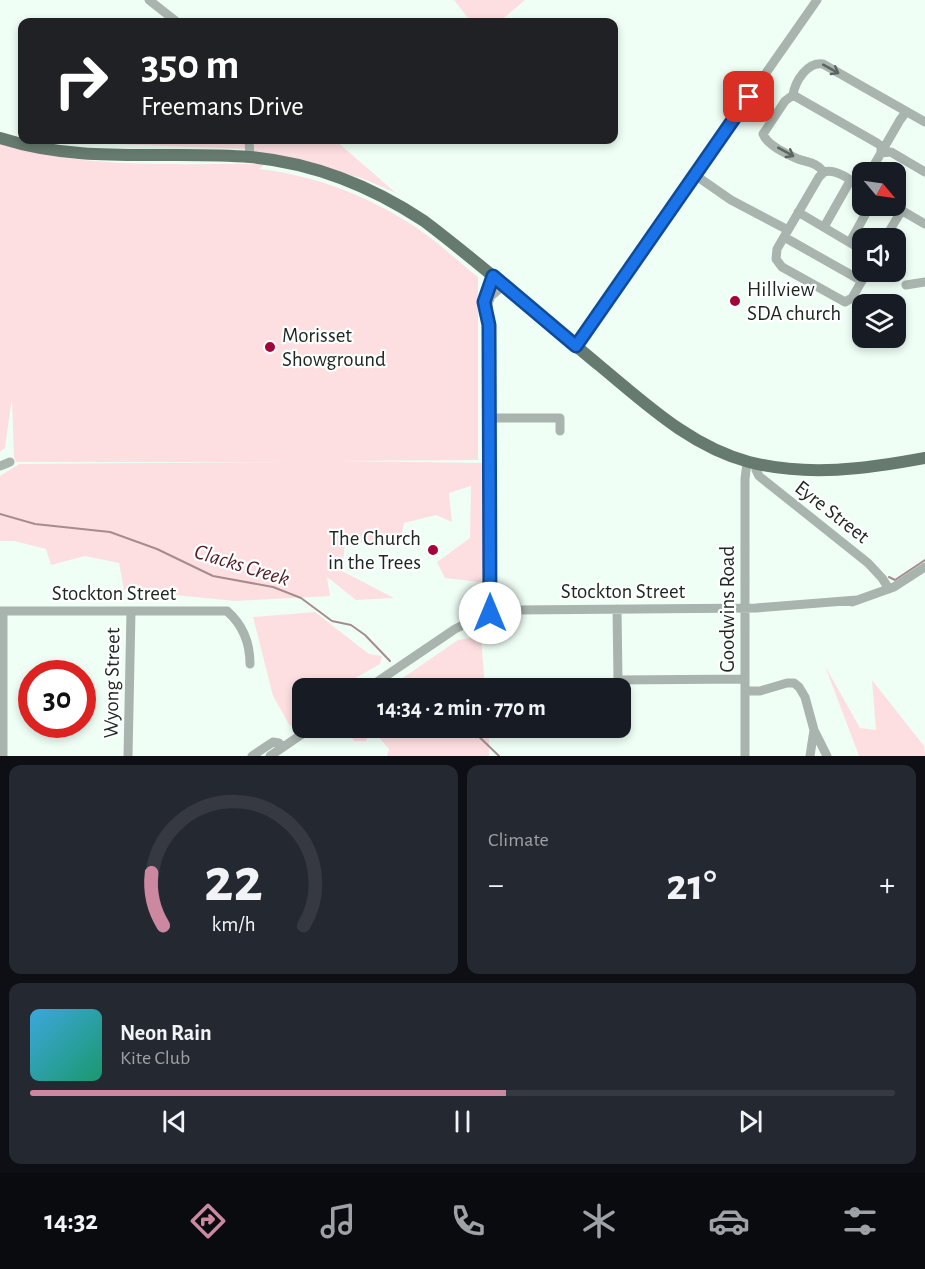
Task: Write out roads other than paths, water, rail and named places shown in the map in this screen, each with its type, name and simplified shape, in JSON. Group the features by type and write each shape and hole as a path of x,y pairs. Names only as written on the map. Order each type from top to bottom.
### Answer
{"main road":[{"path":"0,138 18,142"},
{"path":"27,144 62,152 97,156 250,157 315,169 363,186 394,201 424,221 675,427 705,445 752,463 794,470 827,471 887,465 925,456"}],"street":[{"path":"149,0 172,18"},
{"path":"576,346 817,0"},
{"path":"824,172 816,164 798,159 764,138 765,130 785,101 793,95 794,87 809,66 816,63 823,64 925,122"},
{"path":"793,95 877,143 882,153"},
{"path":"876,162 906,112"},
{"path":"249,144 250,157"},
{"path":"882,153 891,152 925,172"},
{"path":"824,227 850,180 834,171 827,170 819,177 798,212 776,252 776,259 782,267 842,301 849,300 860,282"},
{"path":"695,175 731,200 852,269"},
{"path":"798,212 850,242 864,216"},
{"path":"906,213 925,224"},
{"path":"490,613 488,313 485,297 493,276"},
{"path":"906,285 925,282"},
{"path":"488,313 491,296 504,285"},
{"path":"489,418 571,418"},
{"path":"560,431 561,418"},
{"path":"0,466 10,462"},
{"name":"Eyre Street","path":"752,463 759,477 868,563 889,589"},
{"name":"Goodwins Road","path":"745,756 745,479 752,463"},
{"name":"Stockton Street","path":"383,678 454,629 490,613 517,610 756,608 857,600 889,589 925,567"},
{"path":"617,609 618,680 746,679"},
{"path":"2,611 3,756"},
{"name":"Stockton Street","path":"2,611 227,611 241,627 250,648 250,664"},
{"name":"Wyong Street","path":"128,756 131,611"},
{"path":"746,691 760,691 794,683 799,687 805,697 814,730 826,756"},
{"path":"810,756 814,730"},
{"path":"270,756 296,738"},
{"path":"252,756 273,742 279,743 282,748"}],"waterway":[{"name":"Clacks Creek","path":"0,514 35,524 110,532 157,549 213,576 273,587 301,598 332,621 351,625 365,635 390,661"},
{"path":"889,577 895,580 925,560"},
{"name":"Clacks Creek","path":"480,738 499,756"}],"place":[{"name":"Hillview SDA church","path":"735,301"},
{"name":"Morisset Showground","path":"270,347"},
{"name":"The Church in the Trees","path":"433,550"}]}
